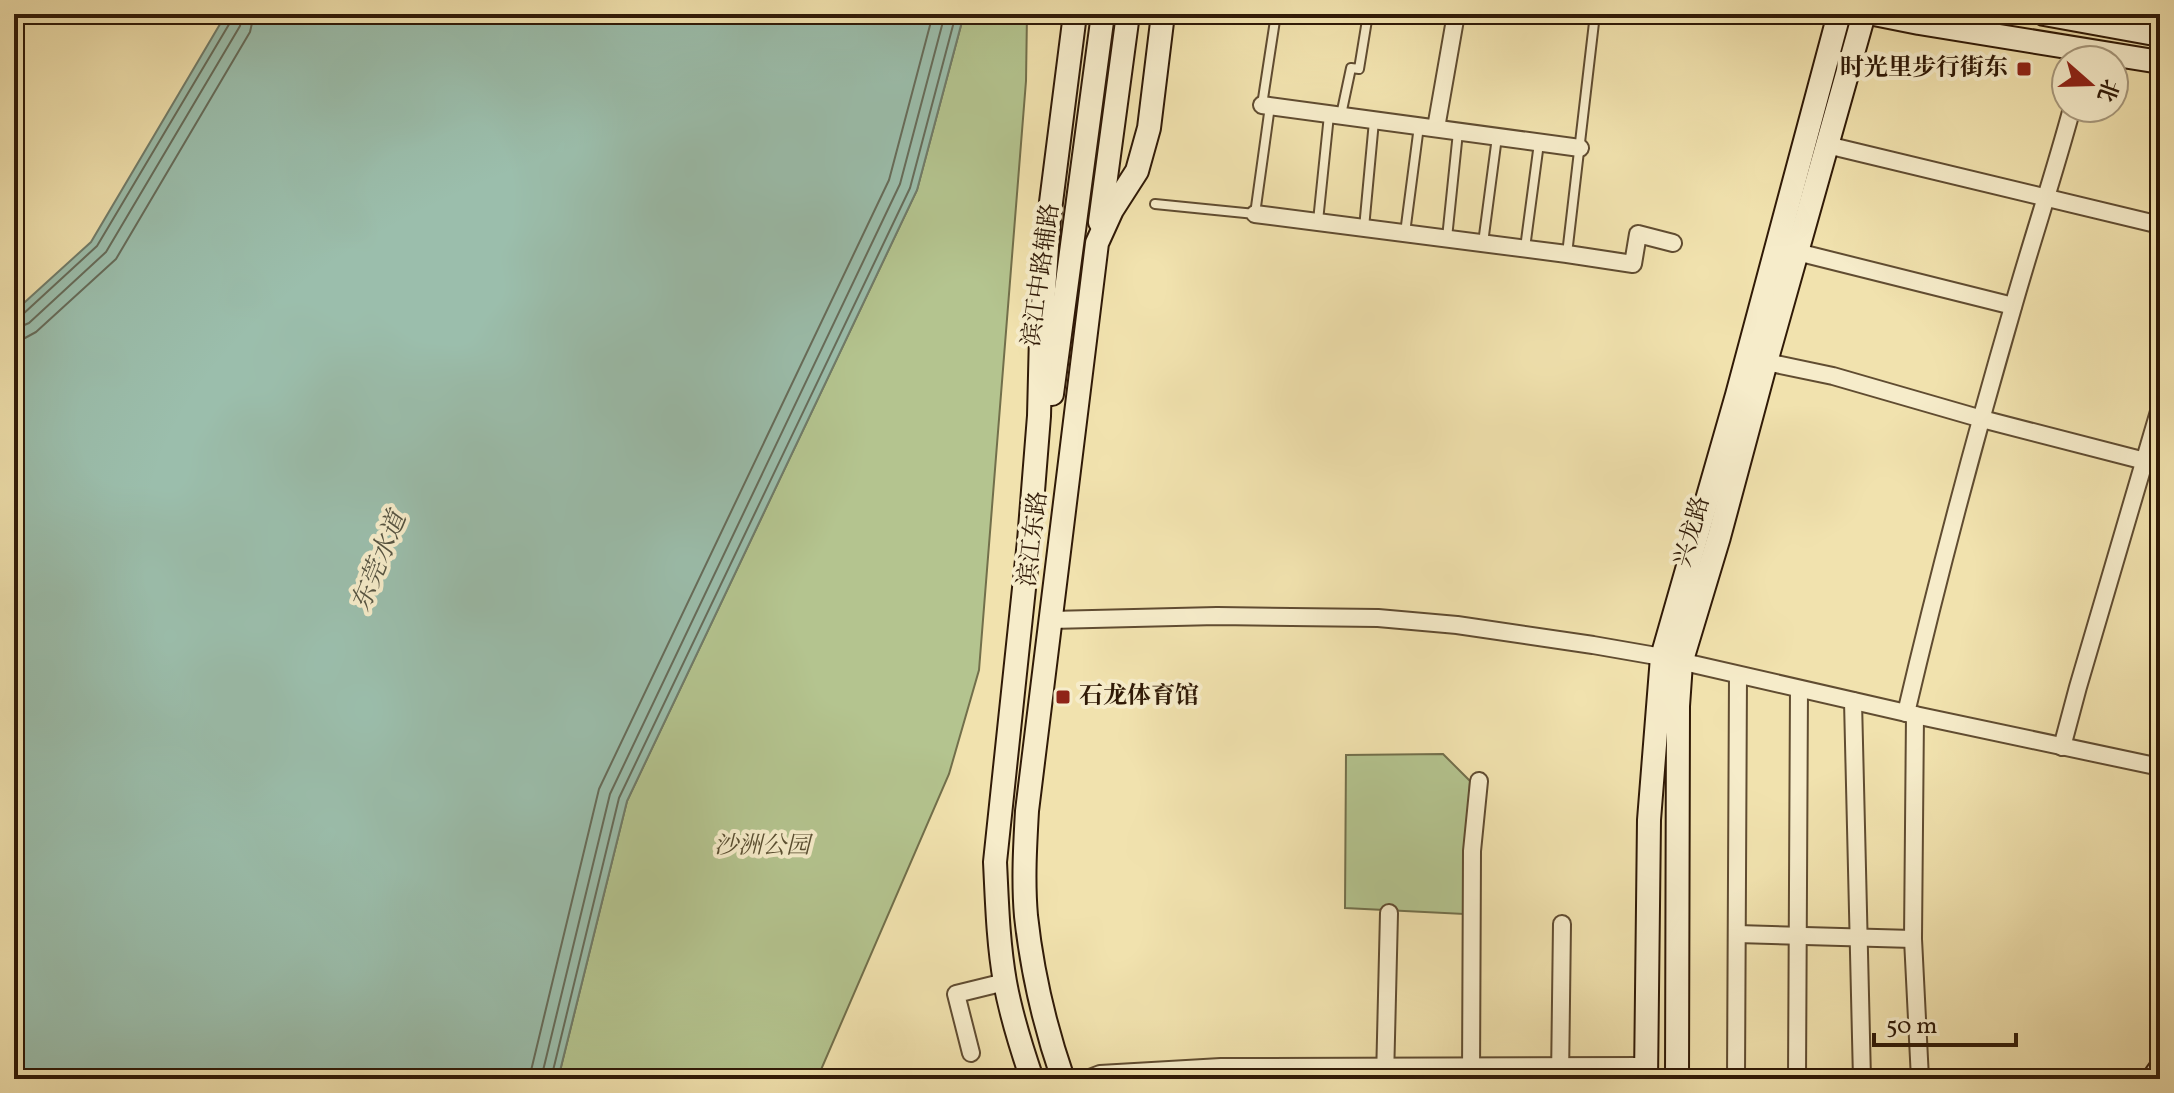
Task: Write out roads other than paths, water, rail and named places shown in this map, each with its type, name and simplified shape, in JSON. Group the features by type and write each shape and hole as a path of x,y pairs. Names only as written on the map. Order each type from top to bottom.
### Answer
{"main road":[{"name":"滨江东路","path":"1032,1079 1020,1046 1005,982 995,862 1029,541 1049,218 1075,14"},
{"name":"滨江中路辅路","path":"1029,541 1052,400 1103,14"},
{"name":"滨江中路辅路","path":"1097,243 1128,14"},
{"name":"滨江东路","path":"1063,1079 1049,1039 1026,916 1024,866 1027,811 1097,243 1112,210 1137,171 1149,128 1163,14"},
{"name":"兴龙路","path":"1646,1073 1649,820 1672,660 1737,395 1839,14"},
{"name":"兴龙路","path":"1677,1079 1678,722 1672,660 1719,537 1864,14"},
{"path":"1874,14 2050,48"},
{"path":"2044,14 2112,20 2160,35"},
{"path":"2130,59 2160,62"},
{"path":"2153,1079 2160,1069"}],"street":[{"path":"1427,127 1456,14"},
{"path":"1266,106 1580,148"},
{"path":"1920,1079 1913,939 1911,714 1926,632 1982,419 2068,124"},
{"path":"1827,145 2160,225"},
{"path":"1255,214 1633,264 1638,234 1673,243"},
{"path":"1797,252 2013,306"},
{"path":"1766,362 1833,376 2145,461"},
{"path":"2062,747 2160,408"},
{"path":"1051,620 1217,616 1378,618 1483,629 1672,660 2160,767"},
{"path":"1736,1079 1738,676"},
{"path":"1797,1079 1799,689"},
{"path":"1853,701 1862,1079"},
{"path":"1471,1073 1472,851 1479,781"},
{"path":"1385,1073 1389,913"},
{"path":"1560,1073 1562,924"},
{"path":"1737,934 1913,939"},
{"path":"971,1053 956,994 1005,982"},
{"path":"1087,1079 1100,1074 1646,1073"}],"lane":[{"path":"1155,204 1255,214 1276,14"},
{"path":"1318,222 1335,115 1351,68 1359,69 1368,14"},
{"path":"1567,254 1595,14"},
{"path":"1364,228 1374,120"},
{"path":"1405,233 1427,127"},
{"path":"1447,239 1458,131"},
{"path":"1483,243 1498,137"},
{"path":"1525,249 1539,142"}],"water":[{"name":"东莞水道","path":"226,14 964,14 917,190 627,801 558,1079 14,1079 14,312 91,242"}],"place":[{"name":"时光里步行街东","path":"2024,69"},
{"name":"石龙体育馆","path":"1063,697"}],"park label":[{"name":"沙洲公园","path":"762,847"}]}
